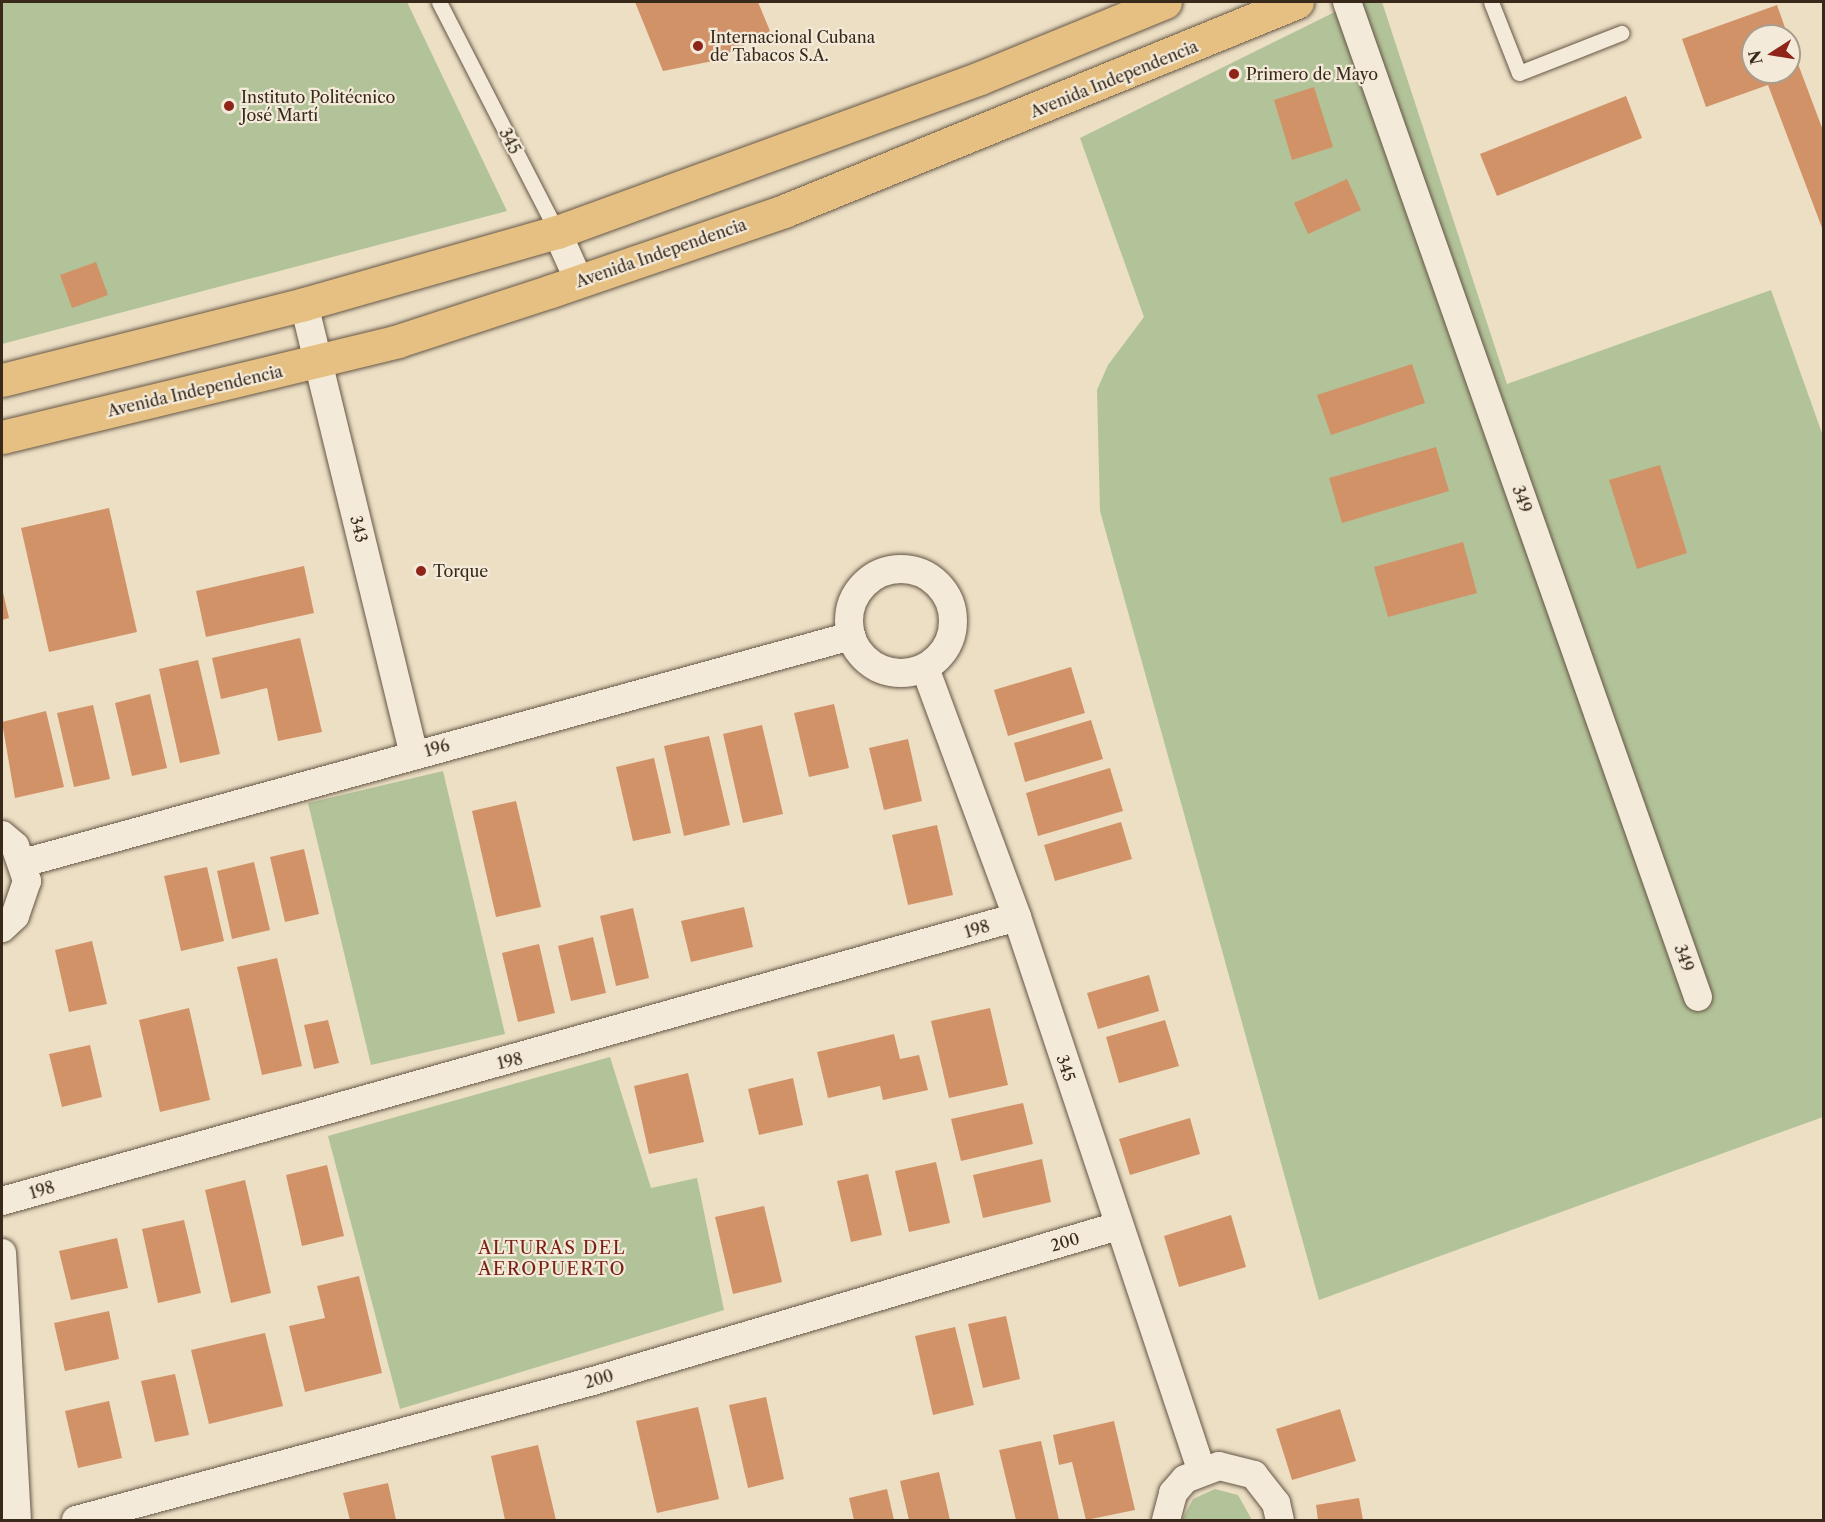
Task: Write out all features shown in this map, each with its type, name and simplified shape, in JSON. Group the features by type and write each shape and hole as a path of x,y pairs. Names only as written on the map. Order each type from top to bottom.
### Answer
{"main road":[{"path":"2,380 304,304 557,232 980,78 1166,2"},
{"name":"Avenida Independencia","path":"2,437 318,362 579,281 784,211 1297,2"}],"street":[{"name":"349","path":"1347,2 1698,997"},
{"name":"345","path":"557,232 579,281"},
{"name":"343","path":"304,304 414,754"},
{"path":"887,570 922,573 943,591 953,614 948,645 925,668 910,673 878,668 864,659 851,636 850,608 870,579 887,570"},
{"name":"196","path":"23,863 851,636"},
{"name":"345","path":"925,668 1017,917 1118,1226 1201,1469"},
{"path":"2,835 23,863 23,899 2,928"},
{"name":"198","path":"2,1201 1017,917"},
{"name":"200","path":"76,1521 593,1381 1118,1226"},
{"path":"2,1253 17,1521"},
{"path":"1166,1521 1173,1493 1201,1469 1237,1467 1254,1475 1276,1503 1280,1521"}],"lane":[{"name":"345","path":"439,2 557,232"},
{"path":"1491,2 1519,73 1621,33"}],"green space":[{"name":"Instituto Politécnico José Martí","path":"2,2 407,2 507,211 2,344"},
{"path":"1355,2 1382,2 1507,384 1771,290 1823,436 1823,1117 1319,1300 1100,511 1097,390 1108,365 1144,317 1080,138"},
{"path":"443,771 505,1034 371,1065 308,803"},
{"path":"610,1057 651,1188 697,1178 724,1310 400,1409 328,1136"},
{"path":"1215,1489 1238,1495 1252,1520 1182,1520 1193,1499"}],"building":[{"name":"Internacional Cubana de Tabacos S.A.","path":"635,2 758,2 770,31 718,60 663,71"},
{"path":"1777,5 1784,24 1741,24 1741,84 1801,84 1801,72 1824,133 1824,233 1768,85 1706,107 1682,39"},
{"path":"1314,87 1333,147 1292,160 1274,100"},
{"path":"1626,96 1642,138 1497,196 1480,154"},
{"path":"1347,179 1361,210 1308,234 1294,203"},
{"path":"96,262 108,295 72,308 60,275"},
{"path":"1412,364 1425,403 1331,435 1317,395"},
{"path":"1436,447 1449,491 1342,523 1329,478"},
{"path":"1660,465 1687,553 1637,569 1609,480"},
{"path":"109,508 137,632 49,652 21,528"},
{"path":"1463,542 1477,593 1388,617 1374,567"},
{"path":"304,566 314,613 206,637 196,591"},
{"path":"2,588 9,618 2,620"},
{"path":"300,638 322,732 278,741 267,688 221,699 212,658"},
{"path":"198,660 220,754 180,763 159,669"},
{"path":"1071,667 1085,713 1008,736 994,690"},
{"path":"150,694 167,768 132,776 115,703"},
{"path":"834,704 849,768 809,777 794,713"},
{"path":"93,705 110,779 74,787 57,713"},
{"path":"46,711 64,787 15,798 2,722"},
{"path":"1091,720 1103,759 1025,782 1014,743"},
{"path":"762,725 783,814 743,823 723,734"},
{"path":"709,736 730,825 684,836 664,746"},
{"path":"908,739 922,801 884,810 869,748"},
{"path":"654,758 671,833 633,841 616,767"},
{"path":"1110,768 1123,811 1038,836 1026,793"},
{"path":"516,801 541,907 496,917 472,811"},
{"path":"1121,822 1132,859 1055,881 1044,845"},
{"path":"937,825 953,895 908,905 892,835"},
{"path":"304,849 319,914 285,922 270,857"},
{"path":"254,862 270,930 232,939 217,871"},
{"path":"207,867 224,941 181,951 164,876"},
{"path":"744,907 753,947 691,962 681,921"},
{"path":"633,908 649,978 616,986 600,916"},
{"path":"593,937 606,993 571,1001 558,946"},
{"path":"92,941 107,1004 69,1012 55,950"},
{"path":"539,944 555,1013 518,1022 502,953"},
{"path":"277,958 302,1066 262,1075 237,967"},
{"path":"1149,975 1159,1011 1098,1029 1087,993"},
{"path":"189,1008 210,1100 160,1112 139,1020"},
{"path":"990,1008 1008,1085 949,1098 931,1021"},
{"path":"328,1020 339,1063 314,1069 304,1025"},
{"path":"1165,1020 1179,1066 1119,1083 1106,1037"},
{"path":"894,1034 900,1059 919,1055 928,1090 883,1100 880,1086 828,1098 817,1052"},
{"path":"90,1045 102,1097 62,1107 49,1054"},
{"path":"688,1073 704,1142 649,1154 634,1086"},
{"path":"793,1078 803,1125 759,1135 748,1089"},
{"path":"1023,1103 1033,1144 961,1161 951,1119"},
{"path":"1190,1118 1200,1154 1130,1175 1119,1139"},
{"path":"1042,1159 1051,1202 983,1218 973,1175"},
{"path":"936,1162 950,1223 909,1232 895,1171"},
{"path":"327,1165 344,1236 302,1246 286,1175"},
{"path":"868,1174 882,1235 851,1242 837,1181"},
{"path":"245,1180 271,1293 231,1303 205,1190"},
{"path":"764,1206 782,1282 733,1294 715,1217"},
{"path":"1231,1215 1246,1267 1179,1287 1164,1236"},
{"path":"184,1220 201,1293 158,1303 142,1229"},
{"path":"117,1238 128,1288 71,1300 59,1251"},
{"path":"359,1276 382,1373 305,1392 289,1326 325,1318 317,1286"},
{"path":"109,1311 119,1359 65,1371 54,1323"},
{"path":"1006,1316 1020,1379 983,1388 968,1324"},
{"path":"955,1327 974,1405 933,1415 915,1336"},
{"path":"265,1333 283,1406 209,1424 191,1350"},
{"path":"175,1374 189,1435 155,1442 141,1381"},
{"path":"766,1397 784,1479 748,1488 729,1405"},
{"path":"109,1401 122,1458 78,1468 65,1411"},
{"path":"698,1407 719,1499 657,1513 636,1421"},
{"path":"1340,1409 1356,1461 1292,1480 1276,1429"},
{"path":"1114,1421 1135,1510 1086,1520 1072,1462 1059,1465 1053,1435"},
{"path":"1041,1441 1059,1520 1016,1520 999,1450"},
{"path":"538,1445 556,1520 505,1520 491,1456"},
{"path":"939,1472 950,1520 909,1520 900,1481"},
{"path":"388,1483 396,1520 350,1520 343,1493"},
{"path":"887,1489 894,1520 854,1520 849,1498"},
{"path":"1359,1498 1363,1520 1318,1520 1316,1505"}],"place":[{"name":"Internacional Cubana de Tabacos S.A.","path":"698,46"},
{"name":"Primero de Mayo","path":"1234,74"},
{"name":"Instituto Politécnico José Martí","path":"229,106"},
{"name":"Torque","path":"421,571"}],"district":[{"name":"ALTURAS DEL AEROPUERTO","path":"552,1259"}]}
